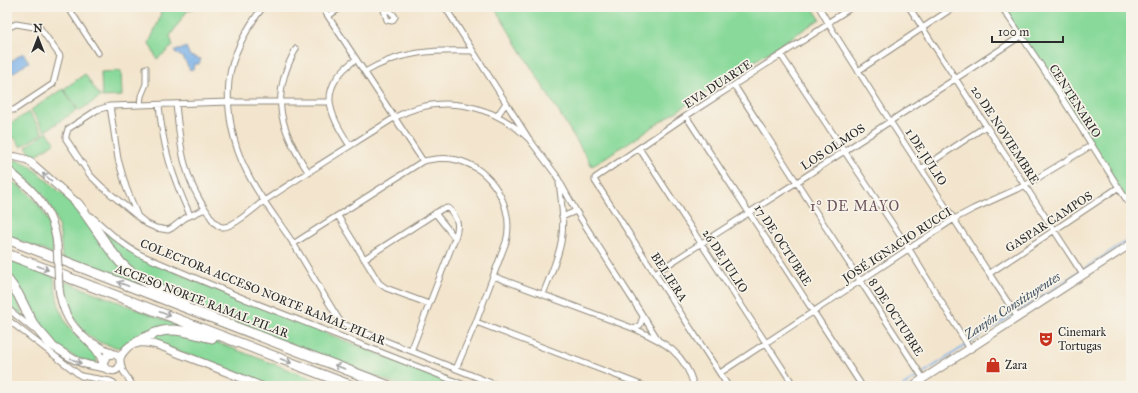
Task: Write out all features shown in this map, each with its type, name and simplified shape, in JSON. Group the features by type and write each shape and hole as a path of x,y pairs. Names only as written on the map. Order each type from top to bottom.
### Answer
{"highway":[{"path":"77,203 122,264 134,274 153,287 264,337"},
{"name":"ACCESO NORTE RAMAL PILAR","path":"7,239 389,386"},
{"path":"7,254 350,386"},
{"path":"7,279 18,294 33,324 51,345"},
{"path":"136,343 147,335 164,330 173,330 242,344"}],"street":[{"path":"68,7 98,52"},
{"path":"263,7 243,39 234,58 229,80 231,120 237,150 247,172 340,322 499,386"},
{"path":"322,7 423,161"},
{"path":"328,16 342,7"},
{"path":"445,7 529,139 558,180 576,211 657,338"},
{"name":"1 DE JULIO","path":"819,7 890,121 1016,314"},
{"name":"EVA DUARTE","path":"595,178 686,116 852,7"},
{"name":"20 DE NOVIEMBRE","path":"909,7 1082,272"},
{"path":"858,71 954,7"},
{"name":"CENTENARIO","path":"1002,7 1131,206"},
{"path":"7,28 16,24 40,28 60,56 54,84 14,110 7,110"},
{"name":"LOS OLMOS","path":"655,273 750,213 1021,36"},
{"path":"296,49 283,78 280,91 281,102 284,126 296,154 309,173"},
{"path":"365,72 387,60 416,53 432,51 472,51"},
{"path":"781,55 908,249 968,346"},
{"path":"350,146 330,110 330,95 334,82 349,65 356,60"},
{"path":"140,105 140,100 146,84 146,68"},
{"name":"8 DE OCTUBRE","path":"734,85 923,378"},
{"path":"205,209 190,215 172,228 164,230 151,226 139,218 90,175 66,139 68,129 97,110 110,106 229,102 330,102"},
{"path":"497,116 506,103"},
{"path":"176,104 185,168 205,209 218,226 226,227 394,118 415,108 444,104 465,105 497,116 515,127 529,139"},
{"path":"159,105 162,133 170,168 190,215"},
{"path":"110,106 118,160 126,187 139,218"},
{"name":"17 DE OCTUBRE","path":"686,116 862,386"},
{"path":"922,169 986,126"},
{"name":"JOSÉ IGNACIO RUCCI","path":"720,373 954,219 1026,186 1092,145"},
{"name":"26 DE JULIO","path":"639,148 794,386"},
{"name":"COLECTORA ACCESO NORTE RAMAL PILAR","path":"7,156 17,156 28,160 117,240 141,255 467,386"},
{"path":"293,244 423,161 444,158 457,160 467,163 484,175 502,197 506,206 509,231 476,322 456,369"},
{"path":"7,168 34,193 48,212 54,227 57,245 59,288 62,303 68,319 78,332 119,358 123,371 132,385"},
{"path":"7,177 23,183"},
{"name":"BELIERA","path":"595,178 595,182 728,386"},
{"path":"543,294 560,247 562,217 558,180"},
{"name":"GASPAR CAMPOS","path":"990,273 1119,187"},
{"path":"364,259 445,208 448,208 452,212 458,223 454,238 411,351"},
{"path":"562,217 576,211"},
{"path":"435,213 454,238"},
{"path":"338,216 375,278 383,286 429,304"},
{"path":"912,386 1016,314 1082,272 1131,244"},
{"path":"493,276 657,338 682,359 694,386"},
{"path":"7,308 51,345 81,363 118,369 119,358 124,350 136,343 146,343 158,346 261,386"},
{"path":"635,329 640,324 643,317"},
{"path":"7,320 81,376 110,381 114,383 114,386"},
{"path":"476,322 644,386"},
{"path":"90,341 100,355 106,368 123,376 132,385"},
{"path":"106,368 106,355 119,358"}],"green space":[{"path":"161,7 198,7 187,11 170,36 173,46 157,59 149,43 160,18"},
{"path":"494,7 812,7 820,19 592,166"},
{"path":"1001,7 1131,7 1131,208"},
{"path":"121,71 122,96 102,97 101,72"},
{"path":"85,74 100,97 79,111 64,89"},
{"path":"63,89 77,110 45,131 31,110"},
{"path":"29,112 43,133 21,147 14,137 7,141 7,126"},
{"path":"47,132 55,142 34,157 26,147"},
{"path":"9,160 20,161 29,165 75,205 110,253 158,293 62,258 58,226 51,207 36,187 13,170"},
{"path":"7,180 21,187 28,193 46,216 51,232 53,254 7,236"},
{"path":"96,223 147,260 232,296 460,386 401,386 245,327 186,300 135,272 122,260"},
{"path":"7,258 54,277 57,298 67,324 71,330 91,349 96,357 97,363 84,360 61,349 44,332 9,280 7,273"},
{"path":"64,281 191,330 145,333 120,348 101,343 84,331 73,316 69,308"},
{"path":"7,284 17,298 25,322 7,305"},
{"path":"162,332 193,335 332,386 273,386 145,339"}],"water":[{"path":"186,47 190,56 201,59 199,64 194,64 193,69 190,70 184,59 175,52 175,50 180,50"},
{"path":"23,53 29,62 8,76 7,64"}],"waterway":[{"name":"Zanjón Constituyentes","path":"1082,270 1131,238"},
{"name":"Zanjón Constituyentes","path":"1017,312 1079,272"},
{"name":"Zanjón Constituyentes","path":"903,386 1014,314"}],"place":[{"name":"Cinemark Tortugas","path":"1046,339"},
{"name":"Zara","path":"993,365"}],"district":[{"name":"1° DE MAYO","path":"855,206"}]}
